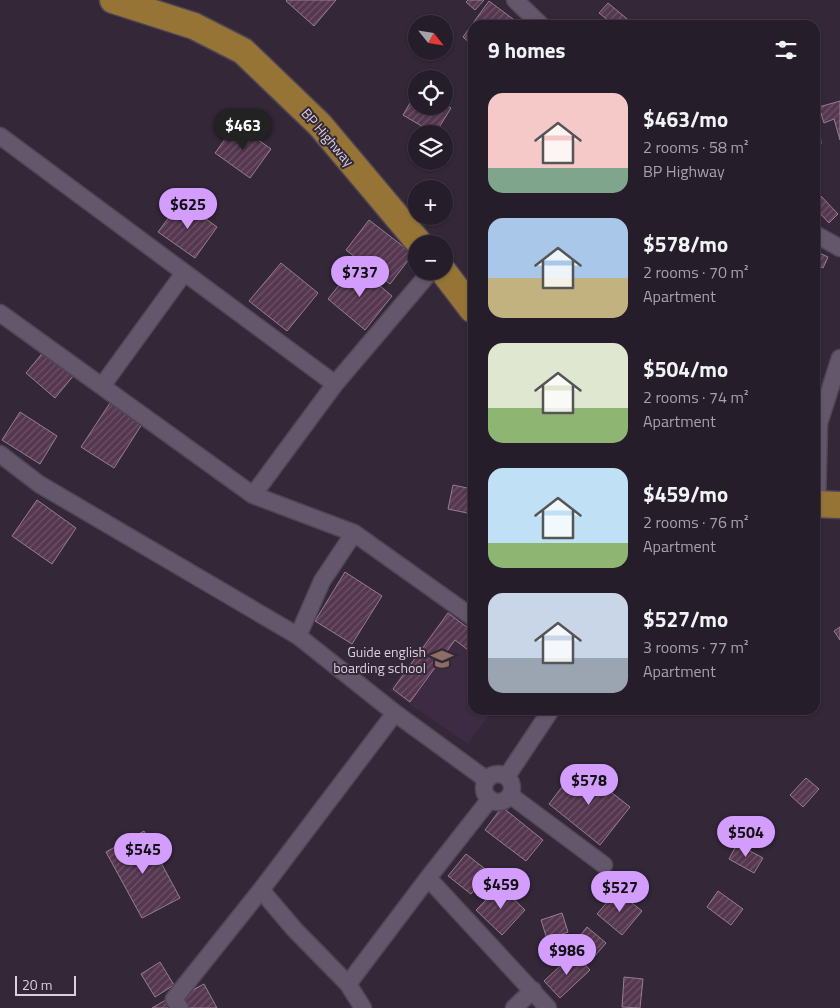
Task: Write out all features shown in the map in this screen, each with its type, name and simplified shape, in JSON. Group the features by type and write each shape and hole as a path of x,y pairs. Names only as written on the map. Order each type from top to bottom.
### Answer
{"highway":[{"name":"BP Highway","path":"113,0 194,26 243,51 320,125 412,235"},
{"path":"450,280 468,304"}],"street":[{"path":"514,0 536,20"},
{"path":"0,136 335,384"},
{"path":"820,237 840,248"},
{"path":"102,386 184,273"},
{"path":"253,495 335,384 423,280"},
{"path":"0,313 253,495 354,533 468,614"},
{"path":"820,420 840,358"},
{"path":"820,439 824,505"},
{"path":"0,454 39,484 298,636 395,713 487,780"},
{"path":"298,636 322,581 354,533"},
{"path":"180,1008 174,999 261,890 395,713"},
{"path":"507,776 548,715"},
{"path":"498,773 507,776 512,783 512,792 507,799 499,802 490,800 485,792 487,780 490,776 498,773"},
{"path":"510,795 604,865"},
{"path":"348,984 490,800"},
{"path":"428,878 548,1008"},
{"path":"261,890 295,930 348,984 363,1008"},
{"path":"514,1008 533,990"}],"shaded area":[{"name":"Guide english boarding school","path":"448,611 468,626 468,715 489,715 468,744 389,690"}],"building":[{"path":"287,0 336,0 314,26"},
{"path":"468,0 484,0 475,10 466,2"},
{"path":"489,1 513,19 512,20 475,20"},
{"path":"608,3 628,20 608,20 599,13"},
{"path":"468,30 468,41 463,37"},
{"path":"840,101 840,140 834,119 824,123 820,107"},
{"path":"408,107 408,115 447,115 441,125 420,125 403,115"},
{"path":"236,124 271,149 250,178 215,153"},
{"path":"820,195 838,214 829,223 820,213"},
{"path":"181,201 217,227 195,258 158,232"},
{"path":"369,220 408,250 408,261 390,284 346,250"},
{"path":"820,253 828,257 823,268 820,266"},
{"path":"281,263 318,293 287,331 249,301"},
{"path":"355,265 392,296 365,330 328,299"},
{"path":"45,350 74,375 55,398 26,373"},
{"path":"110,403 142,424 114,468 81,447"},
{"path":"20,412 57,436 40,464 2,440"},
{"path":"453,485 468,488 468,513 448,509"},
{"path":"37,500 76,528 52,564 12,536"},
{"path":"345,572 382,596 352,644 315,621"},
{"path":"448,613 468,628 468,650 455,640 410,702 393,689"},
{"path":"840,627 840,640 834,631"},
{"path":"578,766 630,807 600,845 549,804"},
{"path":"806,778 819,789 803,807 790,795"},
{"path":"502,807 543,840 526,861 485,830"},
{"path":"144,831 180,898 142,918 106,852"},
{"path":"737,844 763,858 754,873 729,859"},
{"path":"466,854 489,872 471,894 448,876"},
{"path":"500,886 525,910 502,935 476,910"},
{"path":"617,891 642,911 622,935 597,914"},
{"path":"718,891 743,909 731,925 707,907"},
{"path":"562,913 568,932 547,939 541,920"},
{"path":"587,927 606,943 593,958 575,942"},
{"path":"574,953 590,970 560,998 544,981"},
{"path":"160,962 174,985 155,997 141,974"},
{"path":"624,977 643,979 640,1008 622,1007"},
{"path":"204,984 217,1008 187,1008 181,996"},
{"path":"171,997 177,1008 152,1008"}],"place":[{"name":"Guide english boarding school","path":"442,659"}]}
